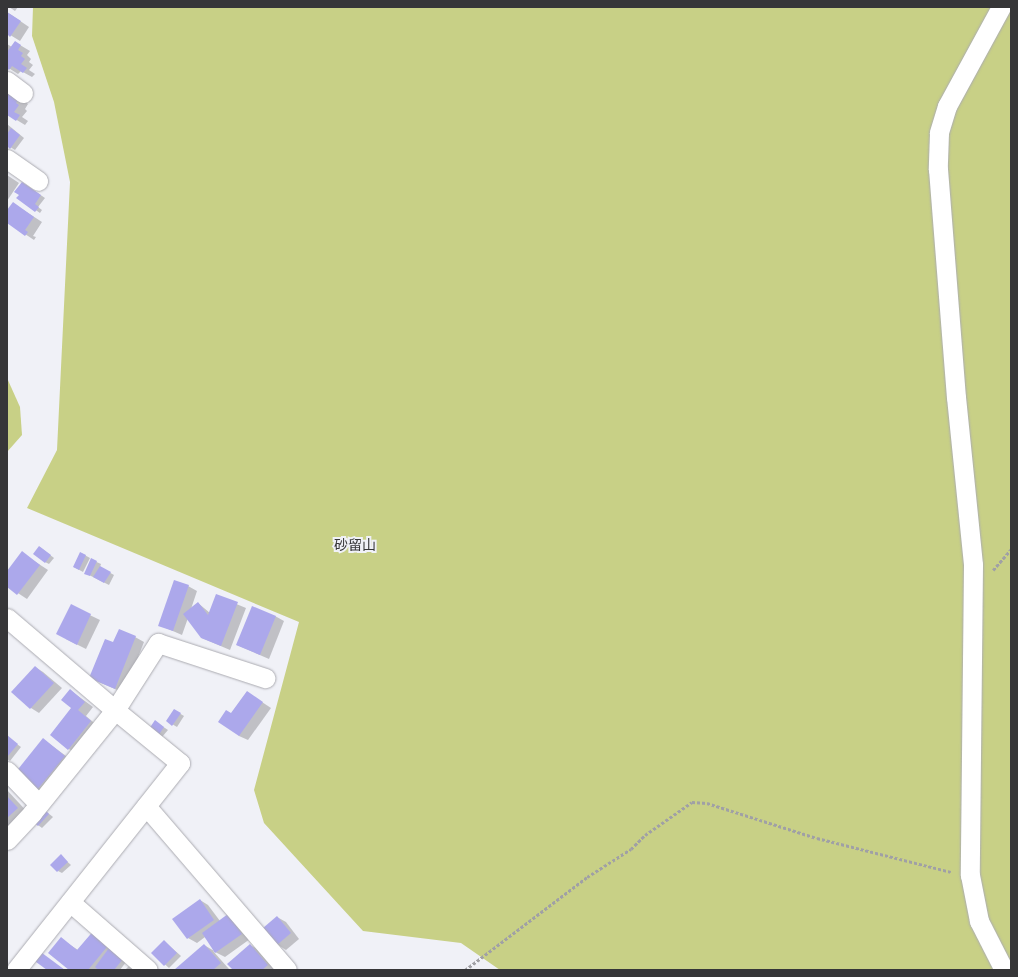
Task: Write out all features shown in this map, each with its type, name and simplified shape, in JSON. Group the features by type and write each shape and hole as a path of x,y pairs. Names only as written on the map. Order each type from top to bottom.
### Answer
{"street":[{"path":"1001,7 947,106 939,133 938,162 955,390 973,565 970,876 978,921 1004,970"},
{"path":"7,81 23,92"},
{"path":"7,159 38,181"},
{"path":"7,618 180,763 16,970"},
{"path":"7,840 39,804 115,710 158,644 265,678"},
{"path":"7,770 39,804"},
{"path":"146,806 287,970"},
{"path":"70,902 148,970"}],"path":[{"path":"465,970 587,877 631,849 645,835 692,802 707,803 817,838 932,868 970,876"}],"green space":[{"path":"33,7 1011,7 1011,970 500,970 461,943 363,931 264,823 254,790 299,622 27,508 57,450 70,182 54,102 32,36"},
{"path":"7,378 20,407 22,435 7,452"}],"building":[{"path":"7,12 21,21 10,37 7,34"},
{"path":"15,41 21,45 18,50 23,53 21,56 25,59 21,64 27,68 23,73 12,66 9,70 7,68 7,52"},
{"path":"7,88 20,98 16,103 19,105 14,112 20,115 16,121 7,115"},
{"path":"11,128 20,135 10,149 7,146 7,134"},
{"path":"22,182 41,195 35,204 39,207 35,212 16,198 19,195 14,192"},
{"path":"13,202 34,217 25,230 28,232 25,236 7,223 7,210"},
{"path":"39,546 51,555 45,563 33,554"},
{"path":"22,551 40,565 17,595 7,587 7,571"},
{"path":"80,552 86,555 79,570 73,567"},
{"path":"91,558 97,561 90,576 84,574"},
{"path":"100,566 111,572 104,583 93,577"},
{"path":"174,580 189,585 173,631 158,626"},
{"path":"216,594 238,602 221,646 201,638 183,614 198,602 208,615"},
{"path":"71,604 91,614 77,645 56,634"},
{"path":"252,606 276,616 260,655 236,645"},
{"path":"119,629 136,636 115,689 89,678 105,639 113,642"},
{"path":"35,666 54,683 30,709 11,692"},
{"path":"70,689 85,702 78,710 91,721 68,750 50,735 71,708 61,700"},
{"path":"247,691 263,702 239,736 218,722 226,710 231,713"},
{"path":"174,709 181,713 172,726 166,721"},
{"path":"155,720 164,727 158,736 149,729"},
{"path":"7,735 18,744 7,757"},
{"path":"43,738 65,756 37,790 15,773"},
{"path":"7,796 18,808 7,818"},
{"path":"43,808 49,814 38,826 31,820"},
{"path":"61,854 68,862 57,872 50,865"},
{"path":"200,899 214,920 187,939 172,919"},
{"path":"228,914 242,934 215,953 202,933"},
{"path":"277,916 291,933 277,945 263,928"},
{"path":"95,929 111,942 88,970 69,970 48,953 61,937 77,950"},
{"path":"164,940 177,953 164,966 151,953"},
{"path":"204,944 221,963 213,970 174,970"},
{"path":"250,944 268,965 262,970 233,970 227,964"},
{"path":"109,948 123,959 114,970 98,970 95,967"},
{"path":"38,950 65,970 47,970 32,959"}],"district":[{"name":"砂留山","path":"355,545"}]}
